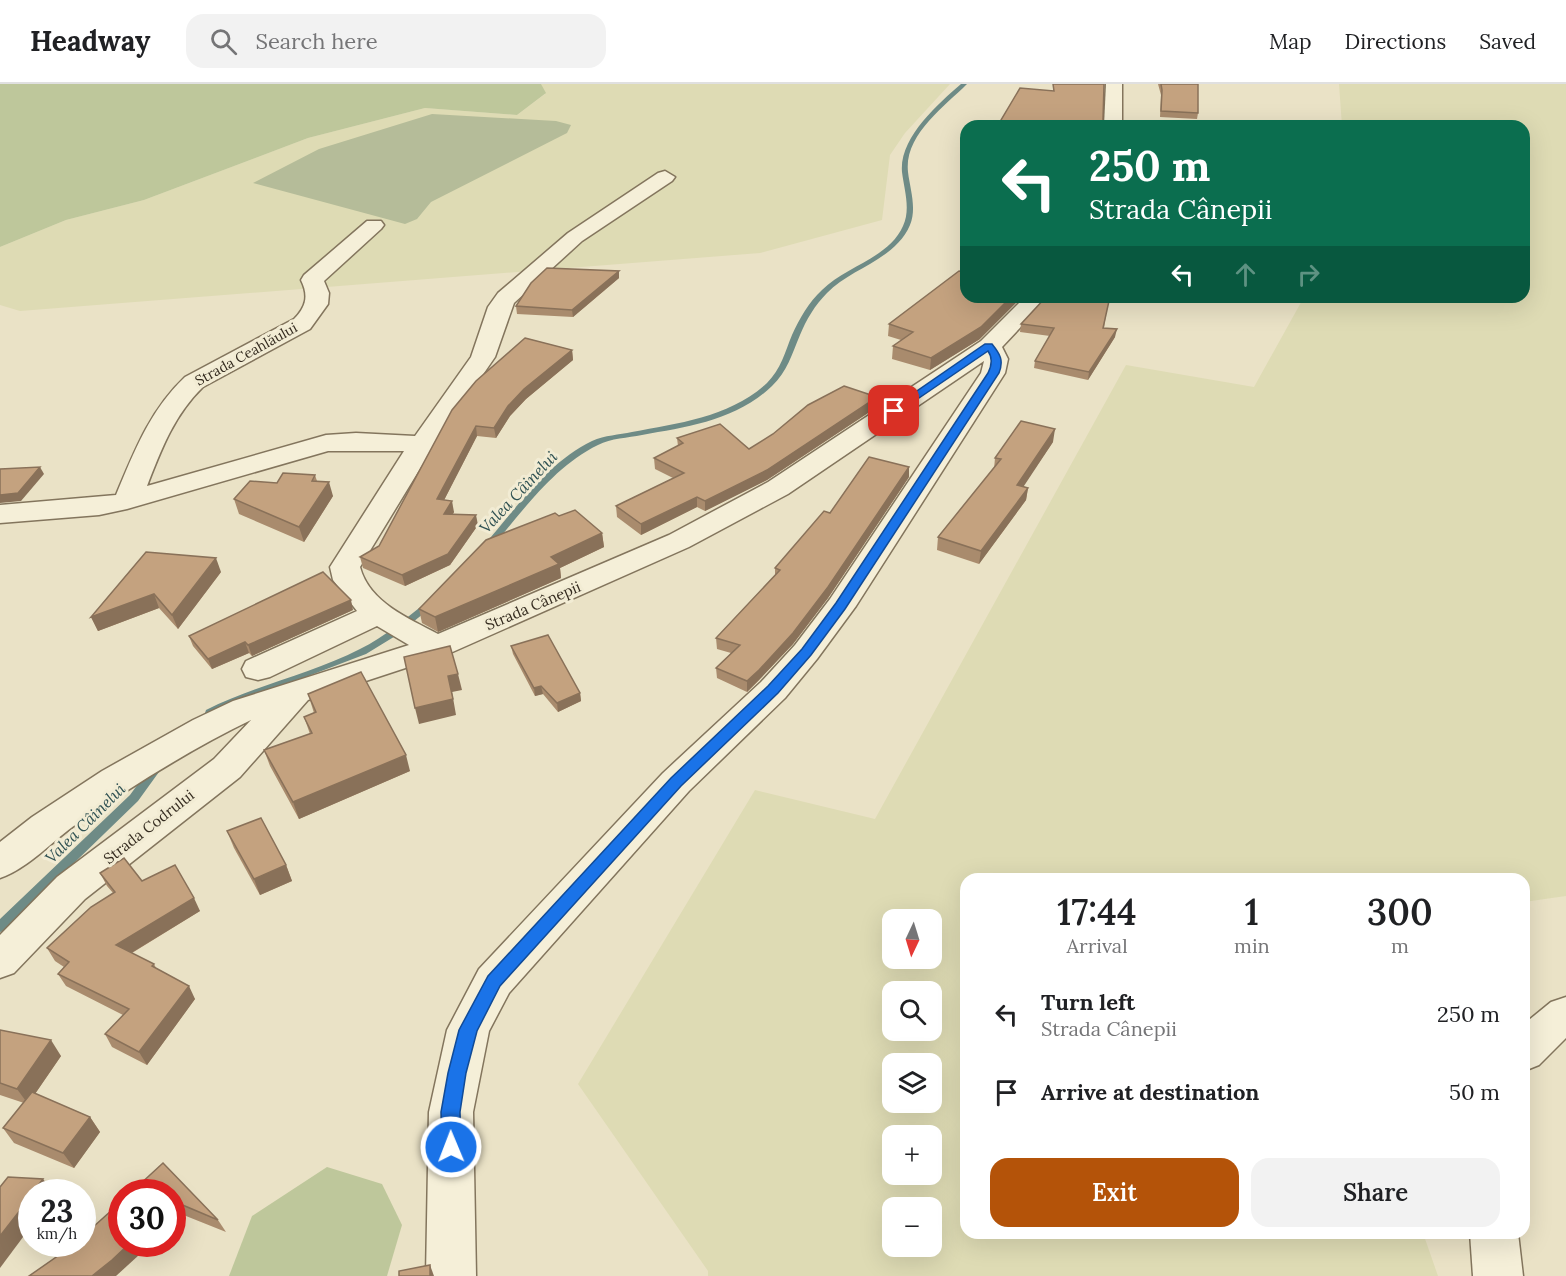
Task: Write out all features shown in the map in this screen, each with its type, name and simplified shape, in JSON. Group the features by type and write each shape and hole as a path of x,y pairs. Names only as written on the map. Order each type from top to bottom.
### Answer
{"street":[{"path":"1113,120 1114,84"},
{"path":"437,647 376,614 346,578 345,567 422,444 483,357 499,307 506,298 575,237 665,177"},
{"name":"Strada Ceahlăului","path":"128,501 157,429 181,393 194,382 302,324 315,311 318,299 312,280 374,225"},
{"name":"Strada Cânepii","path":"0,863 45,827 115,780 205,728 245,709 437,647 679,540 778,488 989,346 1032,303"},
{"path":"451,1276 451,1112 468,1030 494,981 676,782 773,690 806,652 841,606 993,373 997,365 995,355 989,346"},
{"path":"0,514 99,507 128,501 326,443 356,441 422,444"},
{"path":"258,669 376,614"},
{"name":"Strada Codrului","path":"0,961 71,888 226,768 297,692"},
{"path":"1530,1046 1550,1026 1566,1015"},
{"path":"1495,1239 1498,1276"}],"shaded area":[{"path":"541,84 950,84 905,133 890,155 882,220 760,253 20,311 0,305 0,247 66,220 144,200 308,138 425,108 517,115 545,94"},
{"path":"1339,84 1566,84 1566,896 1530,901 1530,873 960,873 960,1239 1425,1239 1438,1276 708,1276 708,1271 578,1084 755,790 875,819 1126,365 1254,387 1301,303 1530,303 1530,120 1342,120"}],"green space":[{"path":"0,84 541,84 546,93 517,115 425,108 308,138 144,200 66,220 0,247"},
{"path":"432,114 556,121 571,125 567,133 431,202 417,219 405,224 253,183 319,149"},
{"path":"327,1167 382,1184 402,1225 387,1276 229,1276 252,1216"}],"building":[{"path":"1053,84 1104,84 1103,120 1001,120 1020,88 1054,91"},
{"path":"1161,84 1198,84 1198,113 1161,111"},
{"path":"547,268 619,271 572,310 516,306 531,283"},
{"path":"959,271 960,303 1005,303 981,327 931,358 893,346 913,332 889,324"},
{"path":"1040,303 1109,303 1103,328 1117,329 1089,372 1035,361 1054,328 1021,324"},
{"path":"525,338 572,350 524,389 508,406 494,428 476,426 437,499 452,501 444,514 476,515 448,554 402,575 360,557 379,546 452,410 476,381"},
{"path":"844,386 877,397 767,470 705,501 697,497 641,524 616,506 684,473 654,458 683,443 677,438 720,424 749,449 773,434 808,405"},
{"path":"1021,421 1055,429 1017,485 1028,488 981,551 938,537 1001,459 995,458"},
{"path":"869,457 909,467 828,587 793,633 747,681 716,668 740,645 716,638 780,570 775,568 824,511 830,513"},
{"path":"40,467 18,493 0,495 0,469"},
{"path":"283,473 315,475 312,481 329,482 299,527 234,499 250,481 277,483"},
{"path":"575,510 602,533 551,557 559,564 435,617 419,609 486,540 555,513 559,516"},
{"path":"146,552 216,558 172,615 154,594 91,617"},
{"path":"323,572 351,600 248,645 245,642 208,659 189,636"},
{"path":"548,635 580,693 557,703 541,686 534,688 511,646"},
{"path":"450,646 458,674 448,676 453,699 415,708 404,657"},
{"path":"361,672 406,755 293,802 264,750 312,733 304,717 316,712 308,694"},
{"path":"261,818 286,865 254,879 227,831"},
{"path":"124,858 142,881 175,865 194,898 116,945 154,964 152,966 189,986 139,1052 105,1034 129,1009 58,974 69,962 47,948 91,907 115,892 100,873"},
{"path":"0,1030 51,1040 17,1089 0,1083"},
{"path":"32,1092 90,1117 63,1153 3,1128"},
{"path":"163,1163 178,1179 146,1179"},
{"path":"8,1177 43,1179 18,1179 18,1213 0,1236 0,1187"},
{"path":"186,1187 218,1220 186,1206"},
{"path":"108,1214 108,1257 115,1257 92,1276 29,1276 56,1257 96,1257 96,1224"},
{"path":"430,1265 430,1276 399,1276 399,1271"}],"waterway":[{"name":"Valea Câinelui","path":"488,546 537,488 564,462 579,452 605,439 689,424 723,414 755,397 769,385 781,370 809,310 822,294 839,279 893,245 901,235 907,225 910,210 905,167 906,156 926,121 964,84"},
{"name":"Valea Câinelui","path":"210,713 227,704 362,652 393,633 431,603"},
{"name":"Valea Câinelui","path":"0,927 134,798 158,765"}],"route":[{"path":"451,1147 451,1112 457,1073 468,1030 494,981 676,782 773,690 806,652 841,606 993,373 997,365 995,355 989,346 894,411"}]}
